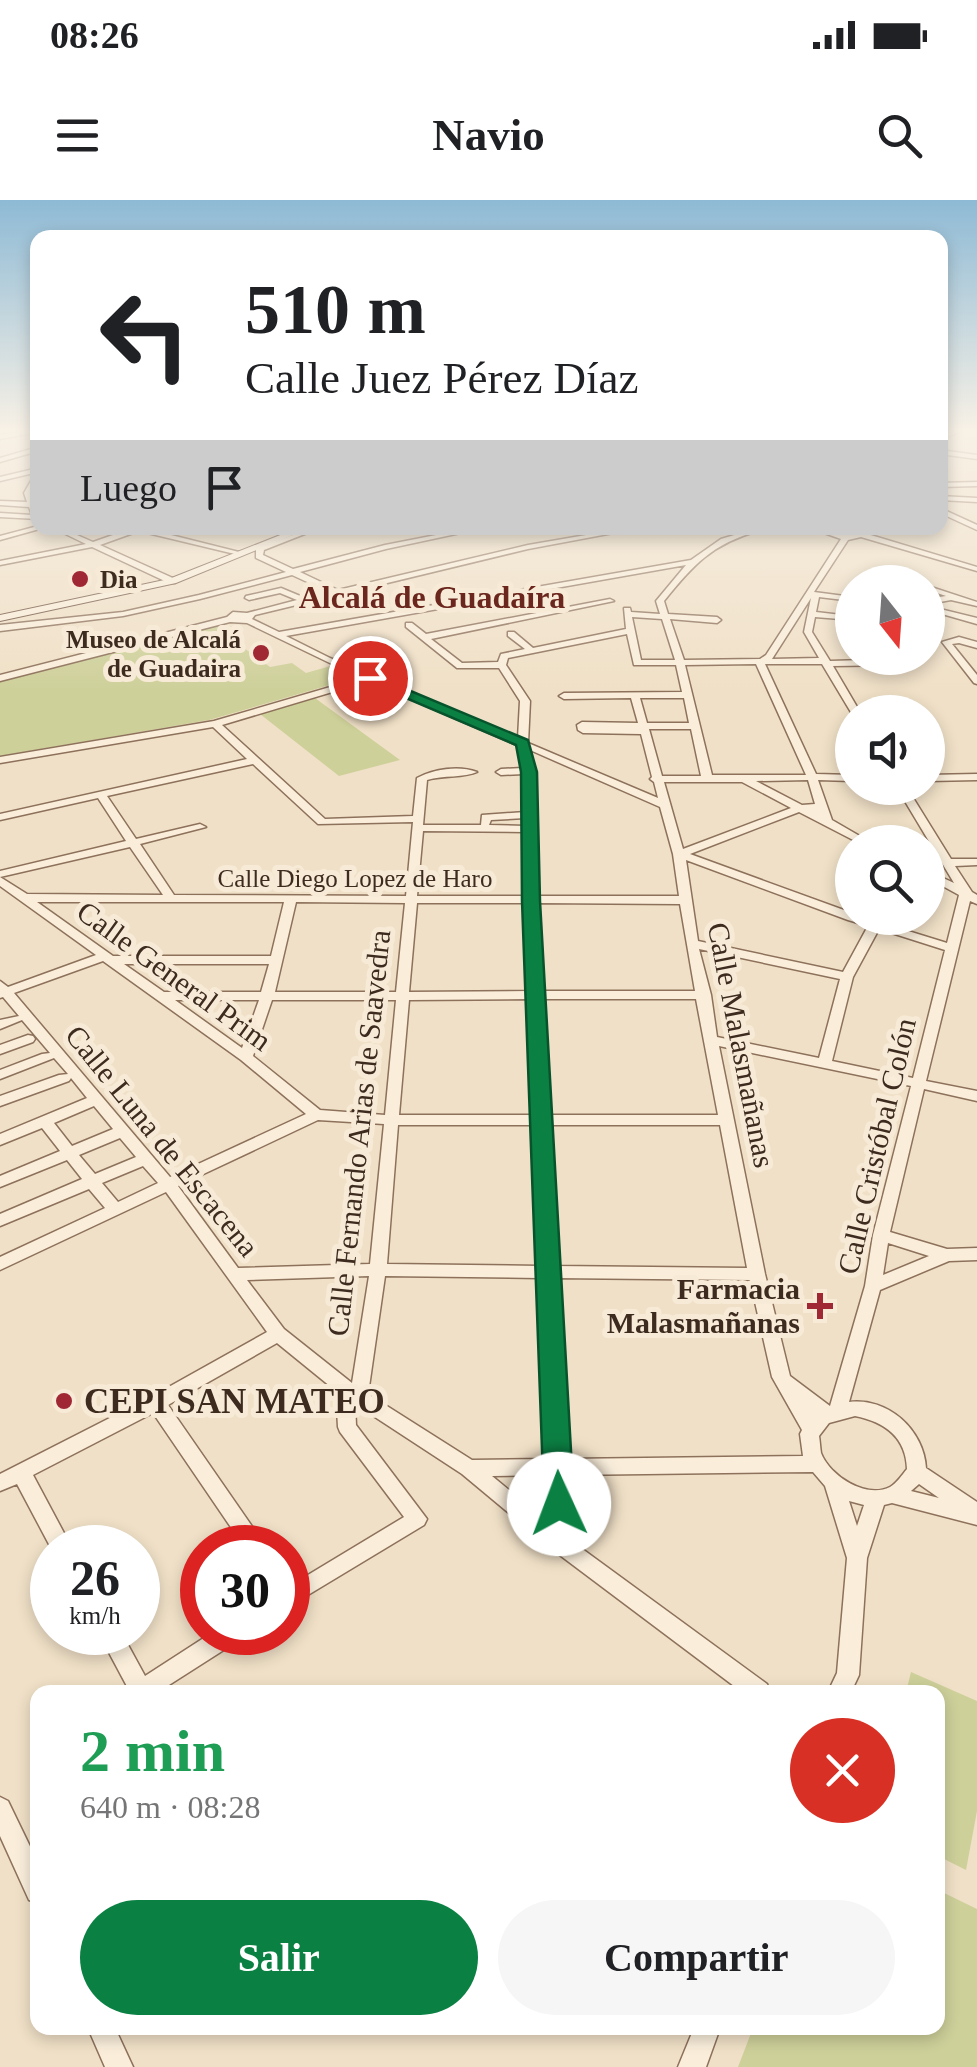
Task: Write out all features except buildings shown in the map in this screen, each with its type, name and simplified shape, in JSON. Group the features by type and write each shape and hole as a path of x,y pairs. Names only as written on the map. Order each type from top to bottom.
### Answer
{"main road":[{"path":"0,618 172,582 287,535"}],"street":[{"path":"0,538 30,530"},
{"path":"72,535 172,582"},
{"path":"0,563 118,535"},
{"path":"165,535 239,554"},
{"path":"227,562 300,535"},
{"path":"0,628 123,614 200,598 290,570 448,535"},
{"path":"0,678 337,592 596,535"},
{"path":"628,612 660,601 692,562 720,538 730,535"},
{"path":"845,695 808,632 816,594 846,535"},
{"path":"760,662 769,656 787,630 846,535"},
{"path":"860,535 977,569"},
{"path":"260,552 337,592"},
{"path":"278,635 692,562"},
{"path":"581,586 628,612 717,620"},
{"path":"249,598 281,590 305,600"},
{"path":"521,591 554,612"},
{"path":"816,594 835,596"},
{"path":"945,594 977,604"},
{"path":"945,600 961,599"},
{"path":"660,601 680,662 707,777"},
{"path":"465,602 483,614"},
{"path":"426,638 610,602"},
{"path":"628,612 636,663 835,662"},
{"path":"945,612 977,621"},
{"path":"123,614 133,644"},
{"path":"810,614 835,616"},
{"path":"174,617 196,628"},
{"path":"249,617 278,635 370,678 663,804"},
{"path":"408,626 460,666 502,665"},
{"path":"560,1544 531,901 529,772 523,743 525,701 502,665 504,656 629,630"},
{"path":"787,630 808,632"},
{"path":"512,634 530,649"},
{"path":"977,645 949,639 946,642 977,681"},
{"path":"760,662 823,806 827,824"},
{"path":"0,760 215,724 370,678"},
{"path":"564,696 688,695"},
{"name":"Calle Malasmañanas","path":"635,696 679,854 692,944 756,1274 781,1377 812,1430"},
{"path":"215,724 322,822 485,826 530,822"},
{"path":"643,728 582,725 583,730 643,728 695,726"},
{"path":"0,817 252,761"},
{"name":"Calle Fernando Arias de Saavedra","path":"310,1583 417,1519 347,1427 378,1270 422,778 443,772 472,772"},
{"path":"502,772 529,772"},
{"path":"945,778 977,777"},
{"path":"655,779 835,778"},
{"path":"744,780 835,828"},
{"path":"100,795 172,900"},
{"path":"912,805 972,897"},
{"path":"679,854 798,809 823,806"},
{"path":"0,880 131,842 200,827"},
{"path":"679,854 835,910"},
{"path":"948,863 977,862"},
{"name":"Calle General Prim","path":"0,880 106,959 164,996 316,1115"},
{"path":"945,883 972,897"},
{"name":"Calle Cristóbal Colón","path":"833,1412 872,1286 918,1085 972,897"},
{"name":"Calle Diego Lopez de Haro","path":"26,898 684,900"},
{"path":"246,1057 268,996 291,900"},
{"path":"825,1061 848,977 870,935"},
{"path":"908,935 954,949"},
{"path":"692,944 848,977"},
{"path":"2,990 106,959 276,960"},
{"name":"Calle Luna de Escacena","path":"2,990 170,1187 278,1334 352,1391 469,1468 560,1544 750,1685"},
{"path":"164,996 704,995"},
{"path":"0,1025 16,1019"},
{"path":"0,1050 28,1039"},
{"path":"712,1040 977,1096"},
{"path":"0,1075 48,1057"},
{"path":"0,1102 64,1078"},
{"path":"0,1140 96,1100"},
{"path":"0,1264 316,1115 393,1120 728,1120"},
{"path":"44,1122 116,1211"},
{"path":"0,1182 122,1131"},
{"path":"0,1220 146,1159"},
{"path":"881,1236 947,1255 977,1254"},
{"path":"872,1286 947,1255"},
{"path":"236,1274 378,1270 756,1274"},
{"path":"0,1483 156,1403 278,1334"},
{"path":"781,1377 833,1412 873,1411 903,1429 913,1443 917,1472 903,1490 884,1496 858,1558 848,1676 843,1685"},
{"path":"156,1403 241,1525"},
{"path":"833,1412 812,1430 809,1440 814,1464 834,1484 859,1496 884,1496 977,1515"},
{"path":"469,1468 814,1464"},
{"path":"21,1472 50,1525"},
{"path":"917,1472 977,1515"},
{"path":"834,1484 858,1558"},
{"path":"121,1655 138,1685"},
{"path":"150,1685 197,1655"},
{"path":"0,1810 30,1873"},
{"path":"104,2035 119,2067"},
{"path":"692,2067 703,2035"}],"green space":[{"path":"216,626 241,627 238,631 242,641 237,643 270,667 292,663 306,673 334,665 349,673 347,680 209,720 0,756 0,682"},
{"path":"315,698 400,760 339,776 260,714"},
{"path":"911,1672 941,1685 908,1685"},
{"path":"945,1687 977,1701 977,1811 966,1870 945,1860"},
{"path":"945,1893 977,1909 977,2067 738,2067 750,2035 945,2035"}],"place":[{"name":"Dia","path":"80,579"},
{"name":"Museo de Alcalá de Guadaira","path":"261,653"},
{"name":"Farmacia Malasmañanas","path":"820,1306"},
{"name":"CEPI SAN MATEO","path":"64,1401"}],"district":[{"name":"Alcalá de Guadaíra","path":"432,597"}],"route":[{"path":"370,678 523,743 529,772 531,901 559,1504"}]}
